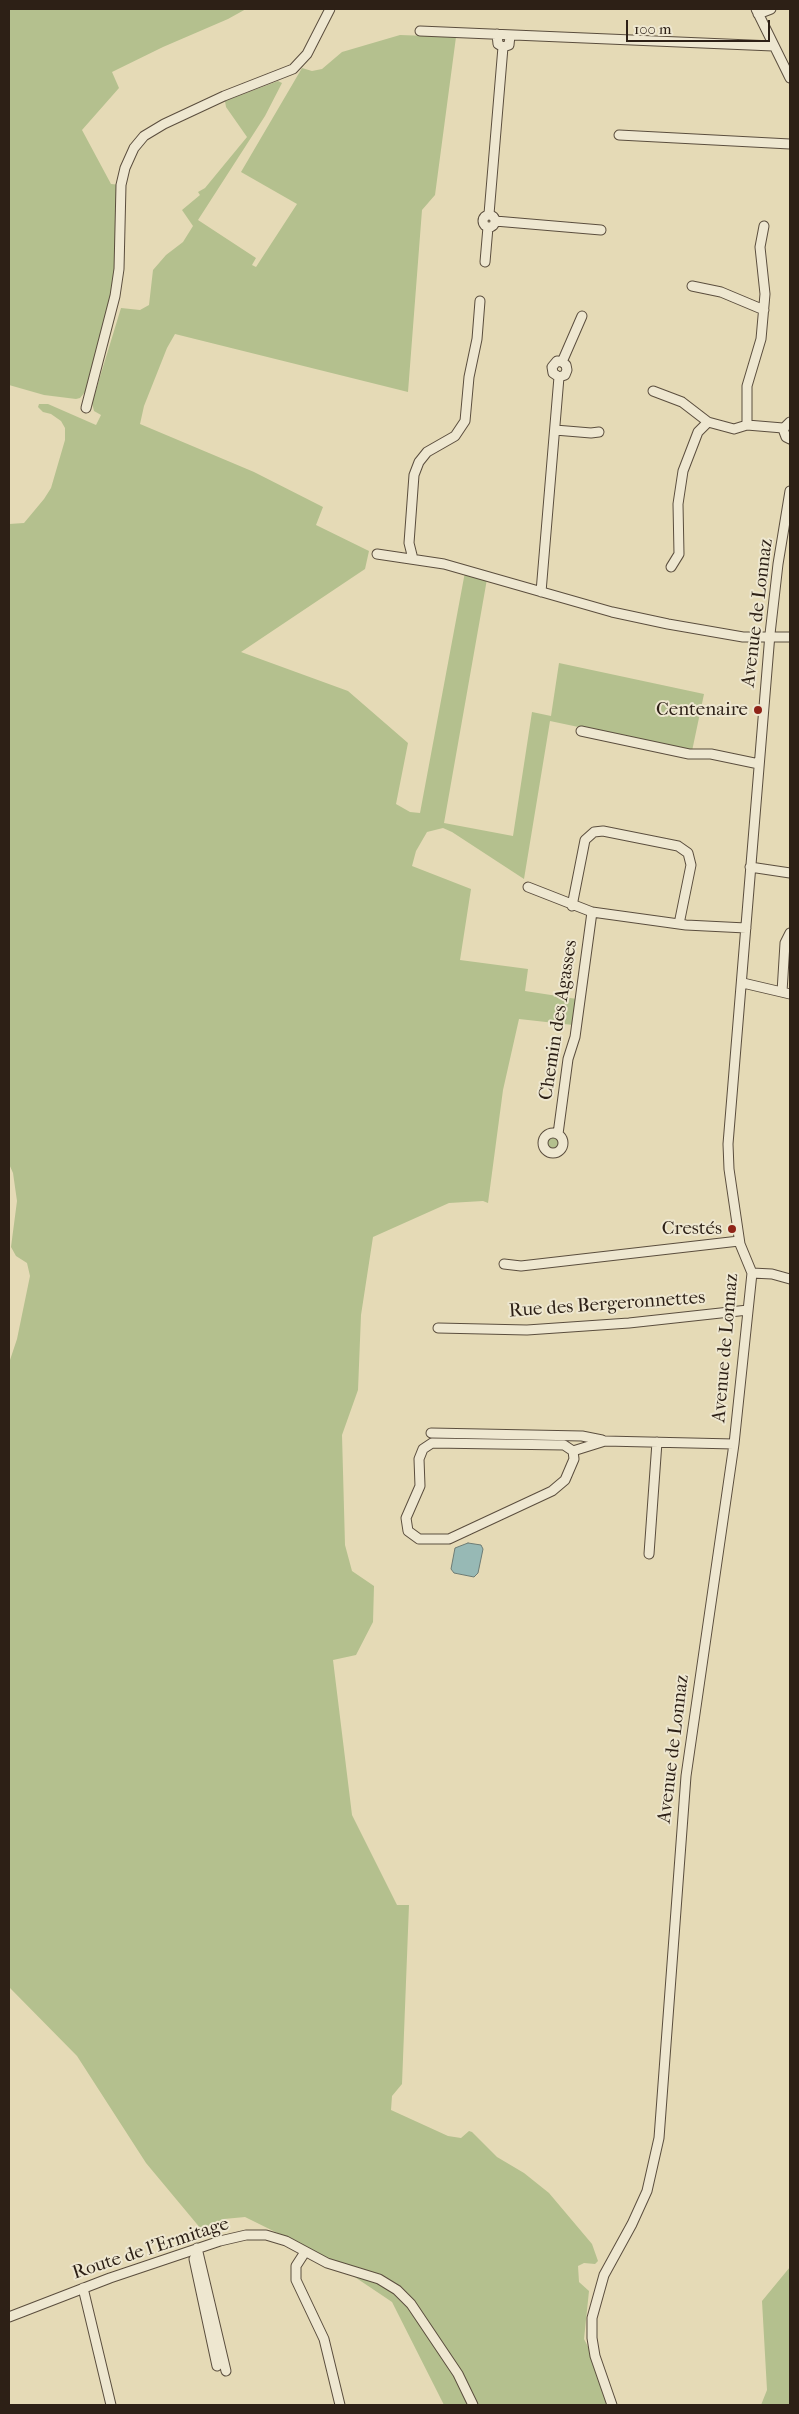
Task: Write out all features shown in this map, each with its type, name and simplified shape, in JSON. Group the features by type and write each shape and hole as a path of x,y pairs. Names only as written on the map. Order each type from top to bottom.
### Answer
{"street":[{"path":"86,408 115,296 119,269 118,217 121,185 125,168 134,148 144,136 164,124 297,66 307,54 330,9"},
{"path":"771,9 757,11 790,78"},
{"path":"420,31 773,46"},
{"path":"497,34 498,44 503,47"},
{"path":"503,47 508,45 510,35"},
{"path":"485,262 491,221 503,47"},
{"path":"619,135 790,144"},
{"path":"491,221 601,230"},
{"path":"747,425 747,386 761,339 764,310 765,294 760,247 764,226"},
{"path":"692,286 722,292 764,310"},
{"path":"413,559 408,543 414,475 419,462 427,452 455,436 466,421 469,377 478,339 480,301"},
{"path":"541,592 559,377 565,375 567,370 566,365 562,362 582,316"},
{"path":"652,391 682,402 708,422 734,429 747,425 787,425 784,435 790,439"},
{"path":"671,567 679,554 678,504 683,471 698,432 708,422"},
{"path":"555,430 591,434 598,432"},
{"name":"Avenue de Lonnaz","path":"612,2405 595,2356 591,2328 598,2290 647,2191 659,2138 686,1776 734,1444 752,1273 740,1241 728,1150 770,638 787,526 790,491"},
{"path":"377,554 462,569 541,592 658,622 738,636 790,637"},
{"path":"581,731 690,754 711,754 759,764"},
{"path":"572,906 585,840 594,832 603,831 678,846 688,853 691,865 679,924"},
{"path":"750,867 790,873"},
{"path":"528,887 572,906 592,912 679,924 746,928"},
{"name":"Chemin des Agasses","path":"558,1134 568,1059 575,1037 592,912"},
{"path":"742,983 786,993 785,944 790,933"},
{"path":"504,1264 521,1266 740,1241"},
{"path":"752,1273 790,1279"},
{"name":"Rue des Bergeronnettes","path":"438,1328 527,1330 629,1323 748,1310"},
{"path":"431,1433 582,1436 605,1441 734,1444"},
{"path":"573,1451 605,1441"},
{"path":"649,1554 657,1442"},
{"path":"438,1443 564,1445 573,1451 574,1459 565,1480 552,1491 449,1539 419,1539 408,1531 406,1518 420,1486 419,1459 428,1446 438,1443"},
{"name":"Route de l'Ermitage","path":"9,2317 83,2288 195,2249 239,2236 260,2234 280,2238 327,2263 379,2279 405,2296 458,2374 473,2405"},
{"path":"195,2249 217,2366"},
{"path":"195,2249 226,2371"},
{"path":"305,2252 296,2266 296,2280 324,2339 340,2405"},
{"path":"83,2288 111,2405"}],"green space":[{"path":"9,9 246,9 112,72 119,88 82,130 111,184 121,185 119,262 85,392 80,398 76,399 44,395 9,385"},
{"path":"400,35 456,37 435,195 422,210 408,392 175,334 167,348 144,406 140,424 254,472 323,507 316,525 369,551 365,569 241,652 348,691 408,743 396,804 410,812 420,813 465,572 487,579 444,823 513,836 532,712 551,716 559,663 704,694 692,751 550,721 524,879 443,828 427,832 416,851 412,866 471,889 460,960 528,969 525,991 577,999 573,1025 519,1019 503,1090 488,1203 483,1201 449,1203 373,1237 361,1315 358,1390 342,1435 345,1545 352,1571 374,1586 373,1622 356,1655 333,1660 352,1815 397,1905 409,1905 402,2084 392,2096 391,2110 448,2136 461,2138 469,2131 472,2132 497,2157 524,2173 549,2193 592,2244 598,2261 595,2264 584,2263 578,2266 579,2282 589,2291 584,2339 618,2405 444,2405 392,2302 322,2255 245,2217 224,2219 201,2229 146,2163 77,2056 9,1987 9,1363 17,1339 30,1276 27,1263 16,1256 11,1247 17,1201 13,1173 9,1164 9,524 24,523 44,499 51,488 65,440 65,428 61,421 51,414 43,412 38,407 39,404 48,404 96,425 101,415 94,411 92,403 121,308 140,310 149,305 153,270 166,255 183,242 193,226 182,210 200,195 198,192 205,188 247,137 226,107 225,101 278,81 282,83 265,116 198,220 256,258 252,265 256,267 297,204 241,172 302,68 312,71 322,69 342,52"},
{"path":"553,1136 558,1138 560,1143 558,1148 553,1150 548,1148 546,1143 548,1138"},
{"path":"790,2267 790,2405 761,2405 767,2390 762,2301"}],"water":[{"path":"468,1543 481,1545 483,1549 478,1573 474,1577 454,1573 451,1569 455,1548"}],"place":[{"name":"Centenaire","path":"758,710"},
{"name":"Crestés","path":"732,1229"}]}
